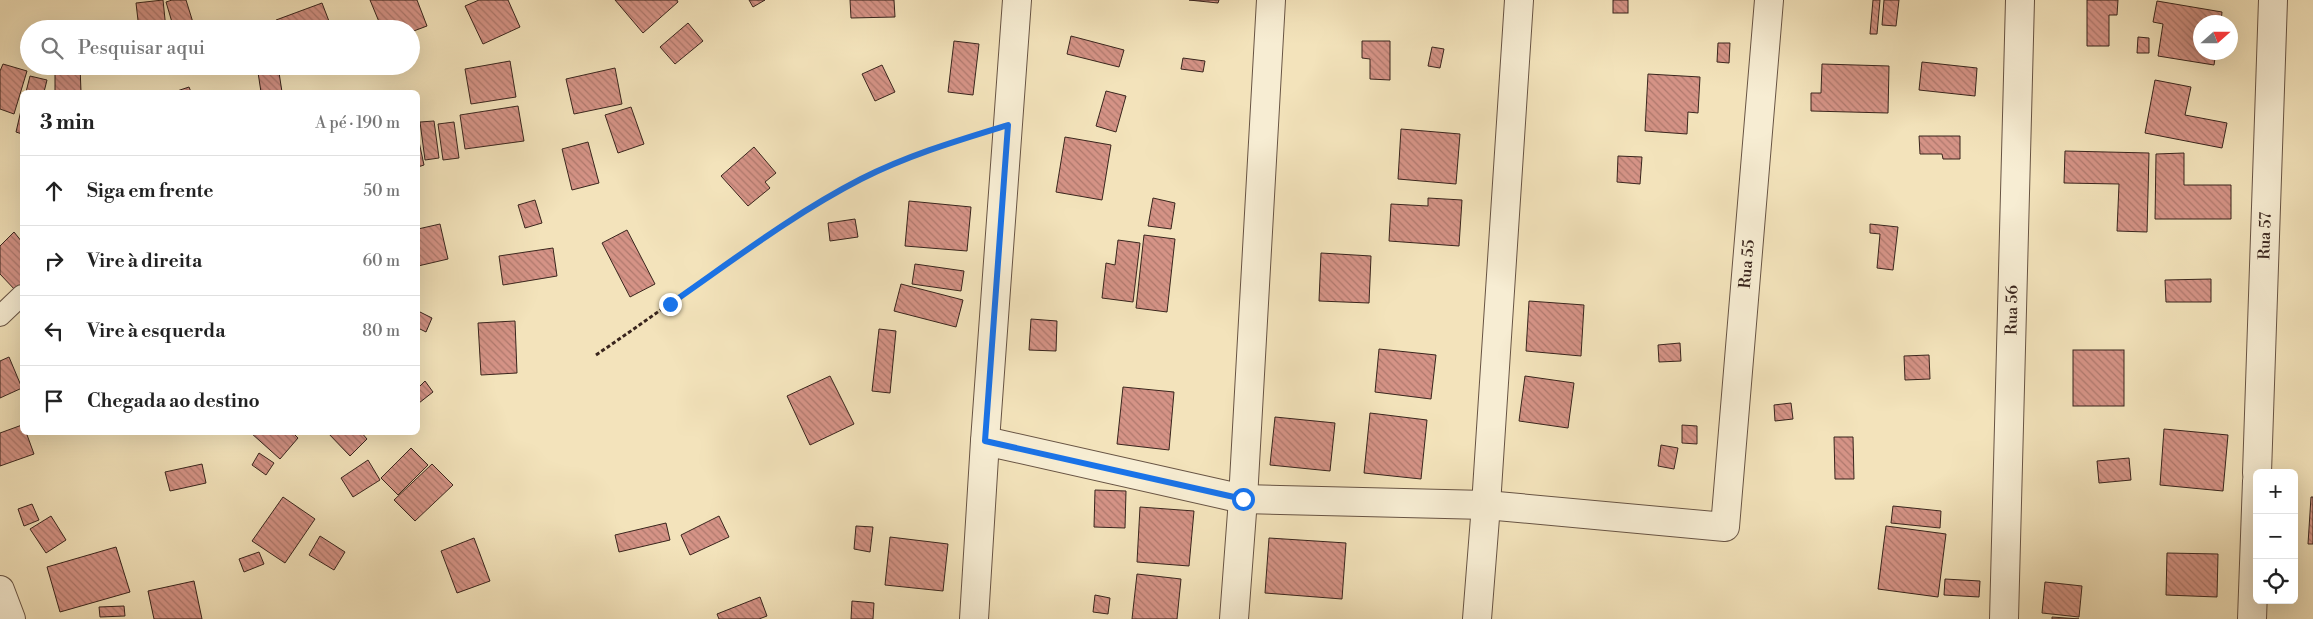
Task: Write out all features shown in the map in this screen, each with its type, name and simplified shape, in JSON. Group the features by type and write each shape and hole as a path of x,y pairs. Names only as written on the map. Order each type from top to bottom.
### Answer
{"street":[{"path":"974,619 1017,0"},
{"path":"1234,619 1243,499 1271,0"},
{"path":"1477,619 1519,0"},
{"name":"Rua 55","path":"1486,505 1725,527 1769,0"},
{"name":"Rua 56","path":"2004,619 2020,0"},
{"name":"Rua 57","path":"2257,469 2273,0"},
{"path":"985,441 1243,499 1486,505"},
{"path":"2252,619 2256,514"},
{"path":"0,590 11,619"}],"lane":[{"path":"0,316 20,298"}],"path":[{"path":"596,356 786,223 862,179 940,146 1008,125"}],"building":[{"path":"163,0 165,20 138,20 136,3"},
{"path":"186,0 192,20 171,20 166,2"},
{"path":"370,0 417,0 427,26 420,29 420,20 378,20"},
{"path":"479,0 508,0 520,27 483,44 465,6"},
{"path":"615,0 677,0 678,2 643,33"},
{"path":"749,0 765,0 753,7"},
{"path":"850,0 894,0 895,17 851,18"},
{"path":"1189,0 1219,0 1218,3"},
{"path":"1613,0 1628,0 1628,13 1613,13"},
{"path":"1873,0 1880,0 1877,34 1870,34"},
{"path":"1884,0 1899,0 1896,26 1882,25"},
{"path":"2087,0 2118,0 2117,15 2109,15 2109,46 2087,46"},
{"path":"2157,1 2222,12 2222,15 2193,15 2193,60 2215,60 2214,65 2158,56 2163,24 2153,22"},
{"path":"322,3 329,20 276,20"},
{"path":"688,23 703,41 675,64 660,47"},
{"path":"1071,36 1124,50 1119,67 1067,54"},
{"path":"2138,37 2149,38 2149,53 2137,53"},
{"path":"954,41 979,44 973,95 948,92"},
{"path":"1362,41 1390,41 1390,80 1370,79 1370,59 1362,58"},
{"path":"1718,43 1730,43 1729,63 1717,62"},
{"path":"1432,47 1444,49 1440,68 1428,66"},
{"path":"1183,58 1205,61 1203,72 1181,69"},
{"path":"510,61 516,97 471,104 465,69"},
{"path":"1922,62 1977,68 1975,96 1919,90"},
{"path":"3,64 20,69 20,75 26,75 14,114 0,109 0,71"},
{"path":"1822,64 1889,66 1888,113 1811,111 1811,93 1821,93"},
{"path":"882,65 895,92 875,101 862,74"},
{"path":"615,68 622,104 574,114 566,79"},
{"path":"1648,74 1700,77 1698,113 1688,112 1687,134 1645,131"},
{"path":"55,75 80,75 81,90 55,90"},
{"path":"258,75 279,75 282,90 261,90"},
{"path":"30,76 47,80 44,90 26,90"},
{"path":"2155,80 2191,87 2185,115 2227,123 2222,148 2145,133"},
{"path":"1106,91 1126,96 1116,132 1096,126"},
{"path":"518,106 524,141 465,149 460,115"},
{"path":"631,107 644,144 618,153 605,115"},
{"path":"20,115 20,133 16,132"},
{"path":"434,121 439,158 425,160 420,122"},
{"path":"454,122 459,158 443,160 438,124"},
{"path":"1401,129 1460,134 1456,184 1398,179"},
{"path":"1919,136 1960,136 1960,159 1943,159 1942,154 1920,154"},
{"path":"1065,137 1111,145 1102,200 1056,192"},
{"path":"588,142 599,183 572,190 562,149"},
{"path":"420,146 424,165 420,166"},
{"path":"754,147 776,173 765,182 770,188 748,206 721,176"},
{"path":"2065,151 2149,153 2147,232 2117,231 2119,184 2064,183"},
{"path":"2184,153 2184,185 2231,185 2231,219 2155,219 2156,154"},
{"path":"1618,156 1642,157 1640,184 1617,182"},
{"path":"1153,198 1175,203 1171,229 1148,226"},
{"path":"1428,198 1462,200 1459,246 1389,241 1391,204 1428,206"},
{"path":"535,200 542,223 525,228 518,205"},
{"path":"909,201 971,207 967,251 905,246"},
{"path":"855,219 858,237 830,241 828,223"},
{"path":"440,224 448,259 420,266 420,229"},
{"path":"1870,224 1898,227 1893,270 1877,268 1880,234 1870,233"},
{"path":"627,230 655,284 630,297 602,243"},
{"path":"14,232 20,240 20,287 16,291 0,274 0,246"},
{"path":"1144,235 1175,239 1167,312 1136,308"},
{"path":"1118,240 1140,243 1133,302 1102,298 1106,263 1115,265"},
{"path":"553,248 557,276 503,285 499,256"},
{"path":"1321,253 1371,256 1369,303 1319,301"},
{"path":"915,264 964,271 961,291 912,284"},
{"path":"2211,279 2211,302 2166,302 2165,280"},
{"path":"901,284 963,300 956,327 894,311"},
{"path":"1529,301 1584,305 1581,356 1526,351"},
{"path":"420,312 432,318 426,332 420,329"},
{"path":"1031,319 1057,321 1056,351 1029,350"},
{"path":"515,321 517,373 481,375 478,323"},
{"path":"879,329 896,331 890,393 872,391"},
{"path":"1680,343 1681,361 1659,362 1658,345"},
{"path":"1379,349 1436,355 1431,399 1375,392"},
{"path":"2073,350 2124,350 2124,406 2073,406"},
{"path":"1929,355 1930,379 1905,380 1904,356"},
{"path":"9,357 20,383 20,389 0,398 0,361"},
{"path":"830,376 854,424 810,445 787,396"},
{"path":"1525,376 1574,383 1568,428 1519,421"},
{"path":"425,381 433,392 420,402 420,386"},
{"path":"1123,387 1174,392 1169,450 1117,444"},
{"path":"1791,403 1793,419 1775,421 1774,405"},
{"path":"1370,413 1427,420 1421,479 1364,473"},
{"path":"1275,417 1335,423 1330,471 1270,465"},
{"path":"1682,425 1697,426 1697,444 1682,443"},
{"path":"20,426 20,435 27,435 34,454 0,466 0,433"},
{"path":"2164,429 2228,435 2223,491 2160,485"},
{"path":"253,435 295,435 298,438 280,459"},
{"path":"330,435 364,435 367,439 350,456"},
{"path":"1834,437 1853,437 1854,479 1835,479"},
{"path":"1661,445 1678,448 1674,469 1658,466"},
{"path":"411,448 428,465 398,495 381,478"},
{"path":"259,453 274,463 266,475 252,465"},
{"path":"2129,458 2131,480 2099,483 2097,461"},
{"path":"368,460 380,480 353,497 341,478"},
{"path":"202,464 206,483 170,491 165,472"},
{"path":"432,464 453,485 415,521 394,500"},
{"path":"1095,490 1126,491 1125,528 1094,527"},
{"path":"283,497 315,519 285,563 252,541"},
{"path":"2311,497 2313,497 2313,544 2308,544"},
{"path":"32,504 39,520 24,526 18,509"},
{"path":"1893,506 1941,511 1940,528 1891,523"},
{"path":"1140,507 1194,511 1189,566 1137,562"},
{"path":"51,516 66,540 46,553 30,529"},
{"path":"719,516 729,537 690,555 681,535"},
{"path":"666,523 670,540 619,552 615,535"},
{"path":"856,526 873,527 870,552 854,549"},
{"path":"1886,526 1946,534 1938,597 1878,589"},
{"path":"320,536 345,552 334,570 309,555"},
{"path":"890,537 948,544 943,591 885,585"},
{"path":"474,538 490,581 457,593 441,551"},
{"path":"1269,538 1346,543 1342,599 1265,593"},
{"path":"116,547 130,592 60,612 47,567"},
{"path":"259,552 264,564 244,572 239,559"},
{"path":"2167,553 2218,554 2217,597 2166,595"},
{"path":"1137,574 1181,579 1177,619 1132,619"},
{"path":"1945,579 1980,581 1979,597 1944,595"},
{"path":"194,581 202,619 154,619 148,591"},
{"path":"2045,582 2082,586 2079,617 2042,613"},
{"path":"1095,595 1110,598 1108,614 1093,612"},
{"path":"760,597 767,616 759,619 719,619 717,614"},
{"path":"852,601 874,603 873,619 851,619"},
{"path":"124,606 125,616 100,617 99,607"},
{"path":"2052,617 2079,619 2052,619"}],"route":[{"path":"670,304 786,223 862,179 940,146 1008,125 985,441 1243,499"}]}
